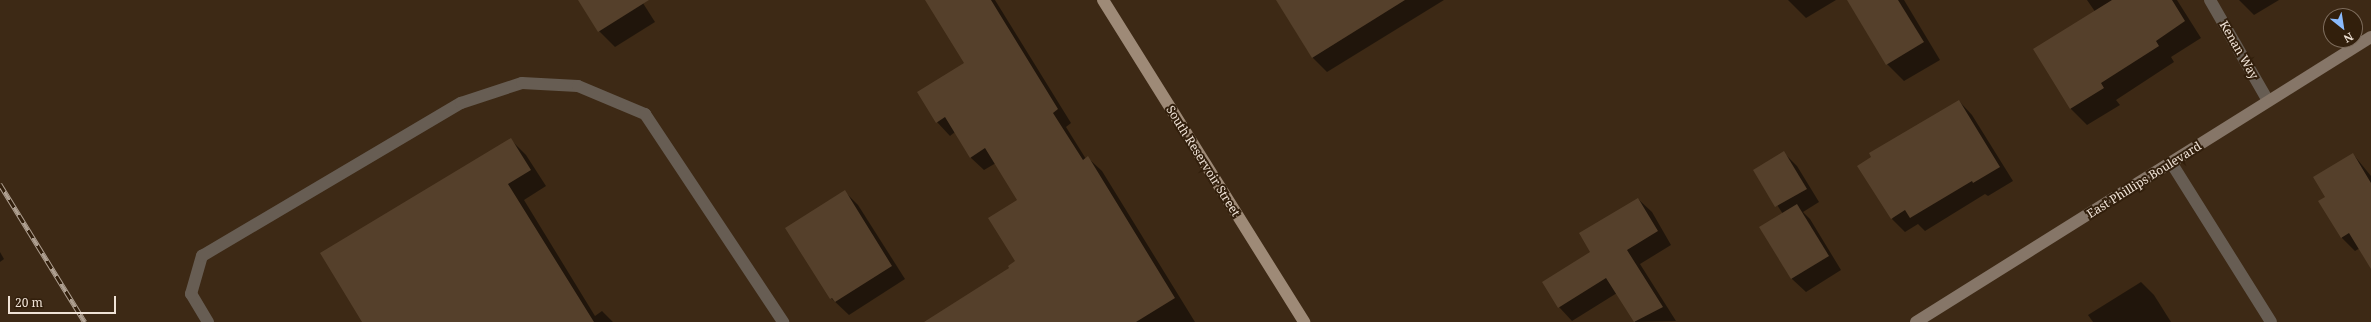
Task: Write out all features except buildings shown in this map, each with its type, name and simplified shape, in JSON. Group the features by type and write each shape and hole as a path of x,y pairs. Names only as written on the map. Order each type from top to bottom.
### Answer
{"main road":[{"name":"South Reservoir Street","path":"1103,0 1304,322"}],"street":[{"name":"Kenan Way","path":"2210,0 2268,101"},
{"name":"East Phillips Boulevard","path":"1916,322 2172,164 2268,101 2371,37"},
{"path":"208,322 191,294 202,256 462,103 522,83 578,86 645,114 783,322"},
{"path":"2172,164 2271,322"}],"railway":[{"path":"0,184 85,322"}]}
